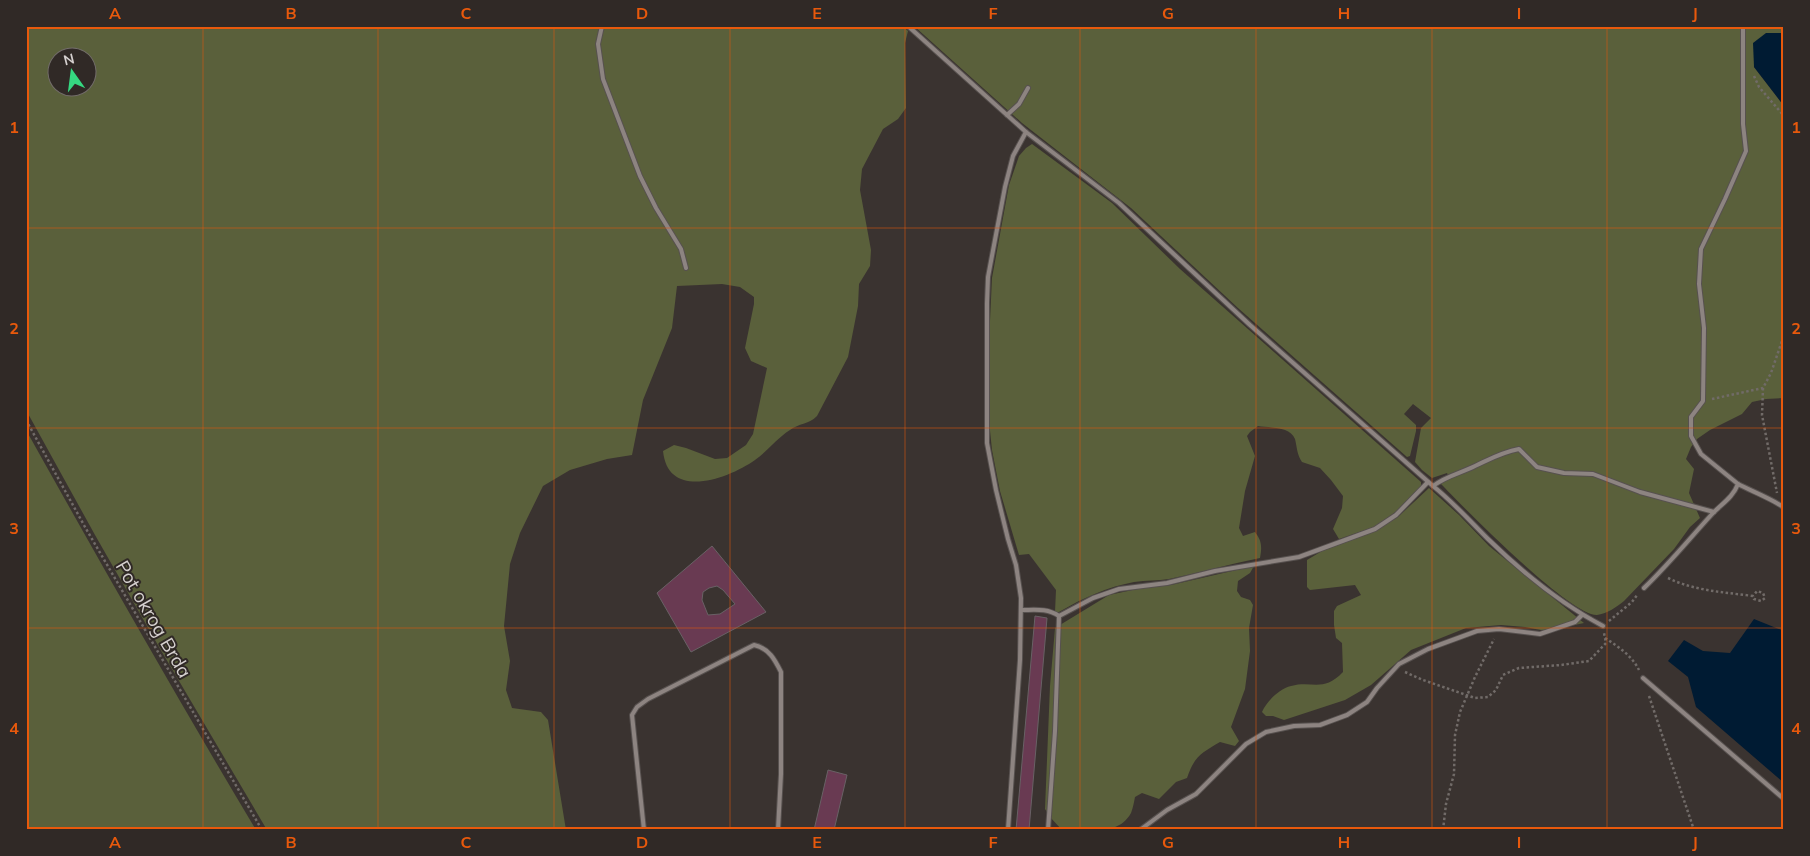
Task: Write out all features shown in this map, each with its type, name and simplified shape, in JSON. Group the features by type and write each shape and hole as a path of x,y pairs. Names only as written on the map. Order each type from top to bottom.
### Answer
{"lane":[{"path":"602,26 598,44 603,80 640,176 680,249 686,268"},
{"path":"908,26 1026,132 1119,203 1250,325 1454,504 1490,541 1533,578 1582,615 1603,626"},
{"path":"1743,26 1742,124 1746,151 1701,249 1699,284 1704,328 1703,402 1691,417 1691,436 1700,454 1738,484 1780,504 1784,508"},
{"path":"1007,115 1019,104 1028,88"},
{"path":"1008,830 1022,610 1016,565 996,490 987,443 987,303 988,277 1005,186 1013,156 1026,132"},
{"path":"1433,486 1443,478 1475,466 1502,452 1518,449 1537,467 1564,473 1593,474 1640,492 1714,512"},
{"path":"1059,616 1093,598 1119,589 1167,583 1215,571 1299,557 1375,529 1396,515 1428,482"},
{"path":"1644,588 1714,512 1734,494 1738,484"},
{"path":"1022,610 1040,609 1054,612 1059,616"},
{"path":"1140,830 1167,810 1196,794 1246,744 1266,732 1294,726 1320,725 1346,715 1368,702 1376,688 1399,664 1457,637 1477,631 1499,629 1540,634 1575,622 1582,615"},
{"path":"1048,830 1055,732 1059,616"},
{"path":"644,830 632,715 637,707 648,699 754,645 762,647 774,658 781,672 781,774 778,830"},
{"path":"1643,678 1784,799"}],"path":[{"path":"1753,73 1759,88 1784,116"},
{"path":"1780,504 1762,415 1762,388 1771,372 1784,336"},
{"path":"1703,402 1737,392 1762,388"},
{"name":"Pot okrog Brda","path":"26,420 100,552 262,830"},
{"path":"1660,572 1686,586 1713,592 1752,596 1754,599 1761,601 1765,598 1764,593 1757,591 1752,596"},
{"path":"1398,674 1405,672 1476,698 1488,697 1496,690 1502,675 1519,668 1589,661 1606,643 1603,626 1632,602 1644,588"},
{"path":"1443,830 1446,804 1454,774 1455,735 1460,712 1499,629"},
{"path":"1605,638 1619,647 1635,662 1643,678 1694,830"}],"green space":[{"path":"26,26 903,26 908,31 905,43 906,108 898,119 883,129 862,169 860,190 871,250 870,266 859,284 858,306 848,357 817,416 793,428 755,460 730,474 701,481 687,481 676,476 667,467 663,451 674,445 715,459 727,458 746,445 753,434 767,368 751,361 745,348 754,297 740,287 722,284 677,286 672,328 643,400 632,455 607,459 570,470 543,486 520,533 510,564 504,626 510,661 506,690 512,708 541,712 548,720 566,830 267,830 95,535 26,410"},
{"path":"914,26 1784,26 1784,33 1754,67 1784,106 1784,398 1752,402 1742,414 1710,430 1697,439 1686,459 1694,469 1689,493 1700,518 1690,527 1674,549 1624,601 1611,610 1597,615 1583,611 1564,598 1517,558 1441,484 1449,477 1447,473 1432,478 1415,462 1421,428 1431,418 1413,404 1404,414 1416,425 1410,456 1407,457 1238,308 1131,208 1022,123"},
{"path":"1032,144 1112,203 1180,269 1421,482 1421,486 1397,511 1374,527 1339,539 1333,529 1342,508 1343,496 1320,468 1302,462 1295,439 1289,432 1258,426 1247,436 1255,456 1245,491 1239,528 1243,536 1255,532 1261,544 1260,558 1169,579 1124,584 1095,594 1059,612 1055,612 1056,590 1029,554 1019,555 1000,491 992,450 989,421 989,342 992,278 1009,185 1019,156"},
{"path":"26,430 197,731 256,830 26,830"},
{"path":"1429,488 1489,546 1584,623 1546,631 1501,625 1466,628 1411,650 1371,685 1345,700 1284,720 1273,716 1266,716 1262,712 1264,708 1282,690 1291,686 1323,684 1336,678 1343,672 1342,643 1336,638 1334,611 1337,606 1361,595 1355,585 1310,590 1307,587 1307,560 1322,551 1375,531 1398,517"},
{"path":"1254,566 1250,573 1238,581 1237,591 1241,597 1250,600 1253,605 1249,628 1250,651 1245,689 1231,727 1239,741 1235,746 1220,742 1203,753 1192,765 1187,778 1176,782 1159,799 1142,793 1135,797 1131,813 1118,826 1100,831 1062,830 1045,809 1050,686 1055,628 1109,595 1142,588 1171,585"}],"water":[{"path":"1766,33 1784,33 1784,106 1754,67 1753,43"},
{"path":"1754,619 1784,631 1784,783 1696,707 1688,677 1668,661 1684,640 1703,651 1730,653"}],"building":[{"path":"712,546 766,612 691,652 657,593","holes":["717,586 735,604 720,614 708,615 702,600 703,592"]},
{"path":"1035,616 1047,618 1029,830 1016,830"},
{"path":"828,770 847,775 834,830 814,830"}]}
